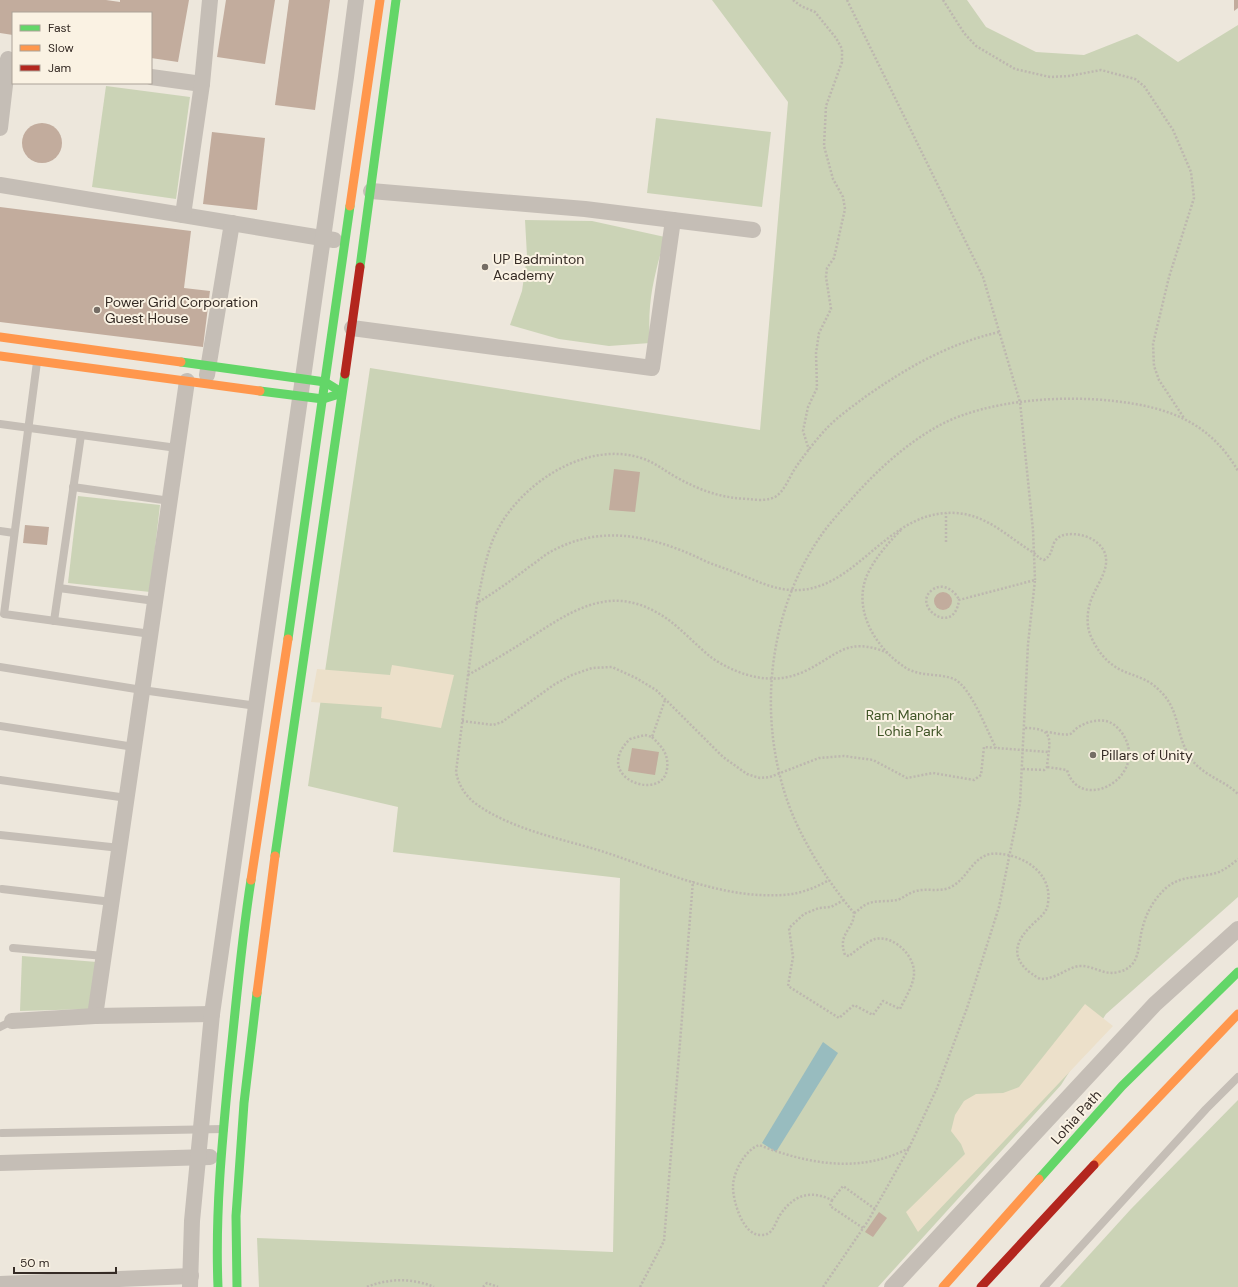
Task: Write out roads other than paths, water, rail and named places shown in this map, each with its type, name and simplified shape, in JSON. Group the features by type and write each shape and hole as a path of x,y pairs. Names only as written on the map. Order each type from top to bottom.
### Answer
{"street":[{"path":"183,215 202,84 210,0"},
{"path":"0,1284 77,1284 190,1281 192,1222 212,1014 301,397 356,0"},
{"path":"237,1287 233,1129 243,930 323,400 380,0"},
{"path":"218,1287 216,1238 221,1157 233,1129 264,928 343,393 396,0"},
{"path":"0,128 7,58"},
{"path":"152,77 202,84"},
{"path":"0,185 345,242"},
{"path":"371,191 585,209 753,230"},
{"path":"352,328 652,368 673,220"},
{"path":"206,384 232,223"},
{"path":"0,337 325,382 343,393"},
{"path":"0,356 323,400 343,393"},
{"path":"96,1016 187,381"},
{"path":"892,1287 1155,1004 1238,929"},
{"name":"Lohia Path","path":"943,1287 1122,1086 1222,986 1238,972"},
{"path":"6,1024 96,1016 212,1014"},
{"path":"981,1287 1147,1108 1238,1014"},
{"path":"0,1163 221,1157"}],"lane":[{"path":"37,361 4,614 151,634"},
{"path":"0,424 177,448"},
{"path":"54,621 81,435"},
{"path":"73,487 170,501"},
{"path":"0,531 14,533"},
{"path":"59,588 155,601"},
{"path":"0,667 142,690 257,706"},
{"path":"0,726 134,747"},
{"path":"0,780 127,798"},
{"path":"0,835 120,848"},
{"path":"2,890 112,902"},
{"path":"13,948 104,956"},
{"path":"1044,1287 1206,1109 1238,1077"},
{"path":"2,1133 233,1129"}],"water":[{"path":"823,1042 838,1053 776,1152 762,1143"}],"place":[{"name":"UP Badminton Academy","path":"485,267"},
{"name":"Power Grid Corporation Guest House","path":"97,310"},
{"name":"Pillars of Unity","path":"1093,755"}],"park label":[{"name":"Ram Manohar Lohia Park","path":"910,724"}]}
